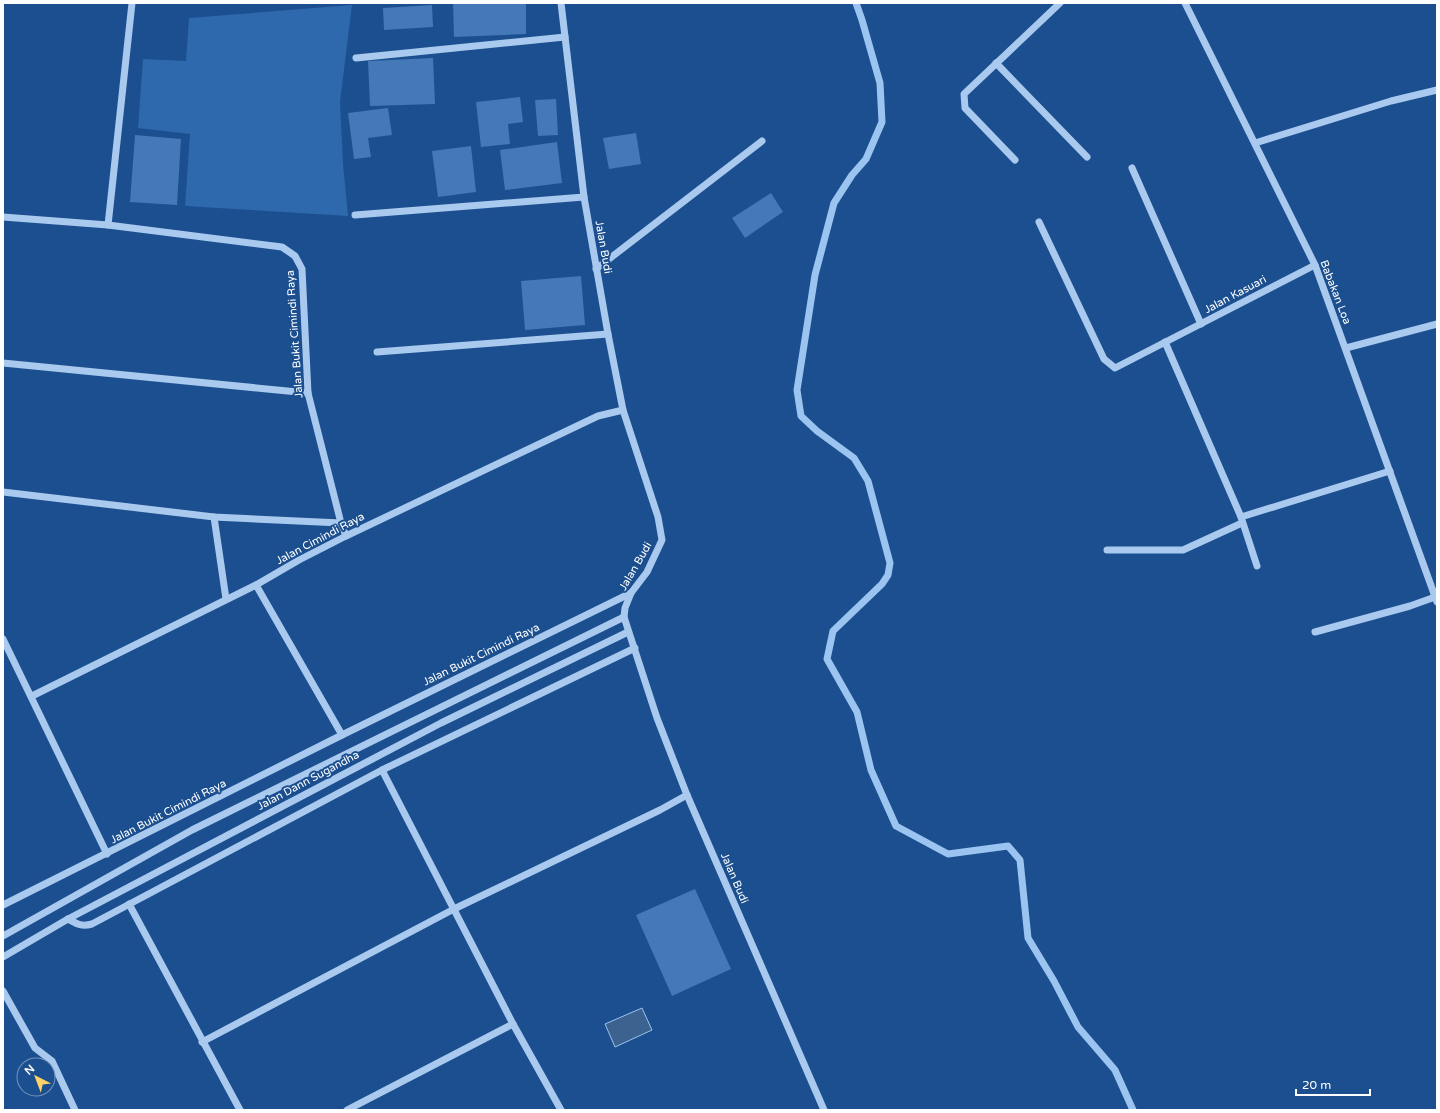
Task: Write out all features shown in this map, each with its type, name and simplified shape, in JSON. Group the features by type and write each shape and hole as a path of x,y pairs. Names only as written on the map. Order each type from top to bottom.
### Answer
{"street":[{"path":"108,225 132,3"},
{"name":"Jalan Budi","path":"561,3 584,197 608,334 623,410 658,517 662,540 647,572 631,593 625,608 624,616 657,718 687,795 824,1110"},
{"path":"1015,160 965,108 964,94 1060,3"},
{"name":"Babakan Loa","path":"1185,3 1315,264 1436,599"},
{"path":"356,58 565,37"},
{"path":"996,63 1087,157"},
{"path":"1255,143 1391,101 1437,90"},
{"path":"596,268 762,141"},
{"path":"1132,168 1201,324"},
{"path":"355,215 584,197"},
{"name":"Jalan Bukit Cimindi Raya","path":"3,217 108,225 282,247 295,256 302,269 308,393 341,523 346,536"},
{"name":"Jalan Kasuari","path":"1039,222 1104,359 1116,368 1315,264"},
{"path":"1346,348 1437,324"},
{"path":"377,352 608,334"},
{"path":"1165,342 1242,520 1257,566"},
{"path":"3,363 308,393"},
{"name":"Jalan Cimindi Raya","path":"32,696 256,585 346,536 598,416 623,410"},
{"path":"1107,550 1183,550 1242,520 1390,471"},
{"path":"3,492 214,517 341,523"},
{"path":"214,517 226,599"},
{"path":"256,585 342,735"},
{"name":"Jalan Bukit Cimindi Raya","path":"3,905 342,735 631,593"},
{"path":"1314,632 1436,599"},
{"name":"Jalan Dann Sugandha","path":"3,936 192,830 624,616"},
{"name":"Jalan Dann Sugandha","path":"3,957 68,919 441,723 628,632"},
{"path":"3,639 32,696 107,854"},
{"path":"68,919 80,926 85,926 382,770 635,648"},
{"path":"382,770 513,1024 561,1110"},
{"path":"202,1042 454,908 660,810 687,795"},
{"path":"129,904 240,1110"},
{"path":"3,991 35,1048 52,1061 75,1110"},
{"path":"346,1110 513,1024"}],"shaded area":[{"path":"352,5 340,102 343,164 348,216 185,206 190,134 138,128 143,59 186,61 189,18"},
{"path":"642,1008 652,1030 615,1047 605,1024"}],"building":[{"path":"453,3 526,3 526,34 454,37"},
{"path":"432,5 433,27 384,30 383,8"},
{"path":"433,58 435,104 370,106 368,61"},
{"path":"520,97 523,122 508,124 510,144 481,147 476,102"},
{"path":"556,99 558,135 538,136 535,100"},
{"path":"388,108 392,135 368,138 371,157 354,159 348,113"},
{"path":"636,133 641,164 609,169 603,138"},
{"path":"135,135 181,139 177,205 130,202"},
{"path":"557,142 562,183 505,190 500,150"},
{"path":"471,146 476,192 438,197 432,151"},
{"path":"771,193 783,212 745,238 732,218"},
{"path":"581,276 585,325 525,330 521,281"},
{"path":"695,889 731,969 672,996 636,915"}],"waterway":[{"path":"856,3 880,83 882,122 866,159 852,175 834,203 815,275 797,390 801,416 817,431 854,458 868,481 890,563 888,575 882,584 833,631 827,659 857,712 871,770 896,826 948,854 1008,846 1020,860 1028,938 1054,981 1078,1027 1115,1070 1133,1110"}]}
